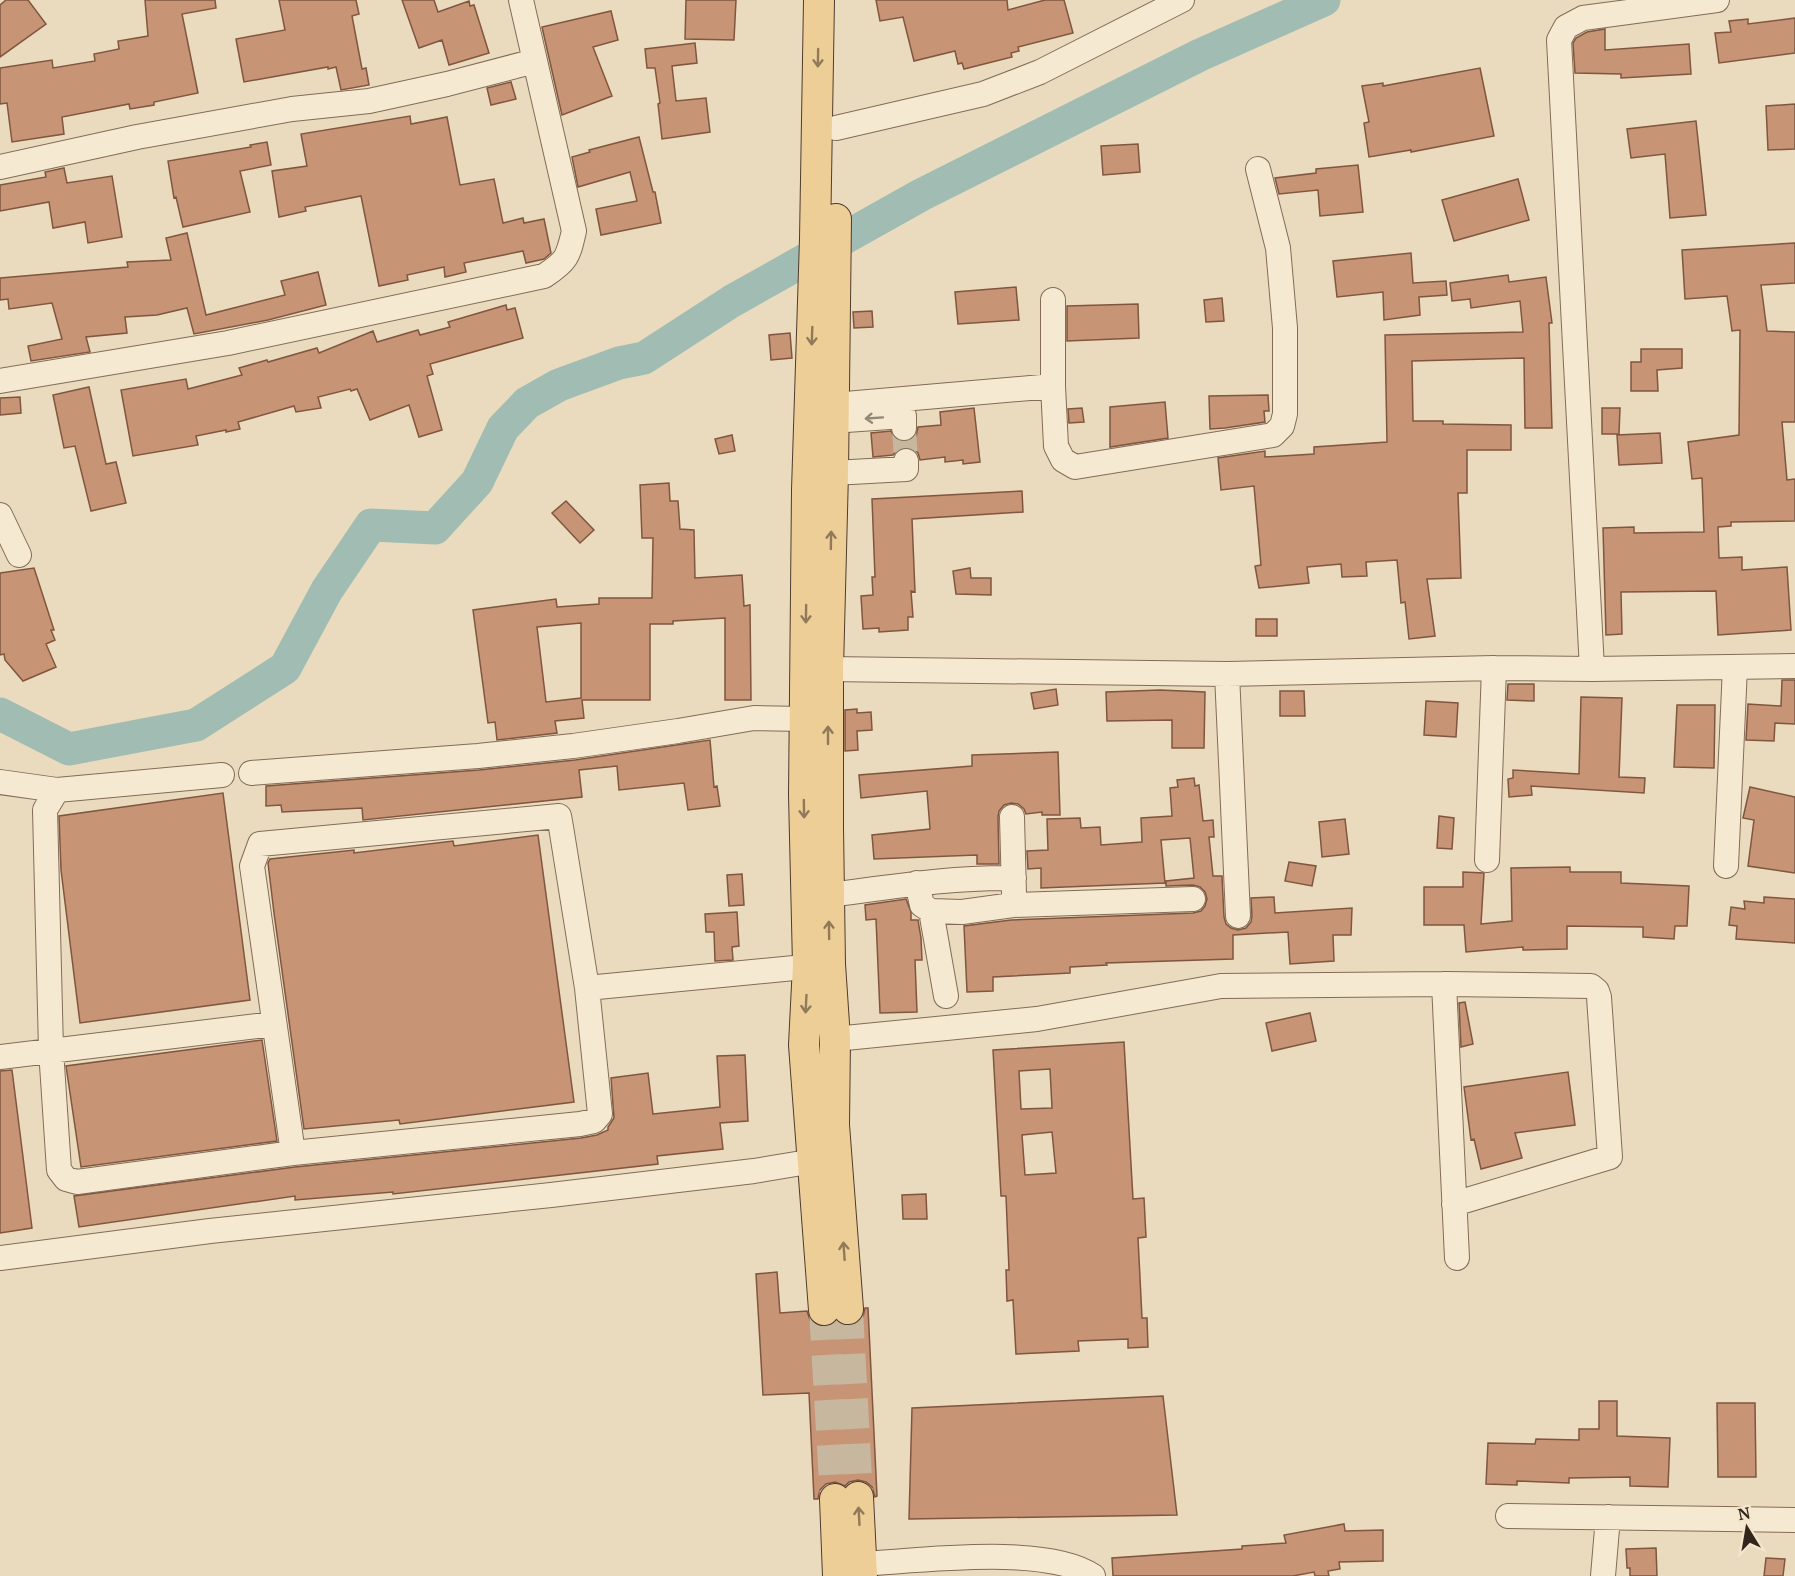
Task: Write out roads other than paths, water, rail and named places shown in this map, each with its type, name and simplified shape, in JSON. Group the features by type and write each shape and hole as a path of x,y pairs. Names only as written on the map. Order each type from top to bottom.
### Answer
{"main road":[{"path":"819,0 825,272 834,413 828,669 829,895 804,1045 825,1160 836,1310"},
{"path":"825,237 837,128 839,0"},
{"path":"825,272 807,490 804,719 805,883 835,1040 834,1125 825,1160"},
{"path":"847,1498 854,1572"}],"street":[{"path":"0,381 228,343 544,276 562,264 569,252 574,231 521,0"},
{"path":"837,128 983,94 1040,72 1145,10 1182,0"},
{"path":"1592,669 1559,40 1566,27 1583,18 1717,0"},
{"path":"0,167 137,137 292,109 369,101 535,61"},
{"path":"1053,300 1056,446 1063,460 1075,467 1273,435 1282,426 1285,414 1285,328 1278,248 1258,169"},
{"path":"834,413 1053,386"},
{"path":"834,413 904,416 904,428"},
{"path":"833,473 906,469 906,461"},
{"path":"0,515 19,555"},
{"path":"828,669 1227,674 1494,668 1795,666"},
{"path":"1726,866 1736,667"},
{"path":"1487,860 1494,668"},
{"path":"1227,674 1238,916"},
{"path":"251,773 455,758 561,747 754,718 804,719"},
{"path":"0,782 57,790 222,775"},
{"path":"57,790 45,810 51,1050 59,1170 66,1179 77,1182 293,1153 594,1121 600,1114 586,988 559,816 260,844 252,866 293,1153"},
{"path":"1012,817 1013,905"},
{"path":"829,895 917,883 1014,878"},
{"path":"917,883 922,904 931,911 962,912 1013,905 1193,899"},
{"path":"931,911 946,996"},
{"path":"586,988 819,965"},
{"path":"835,1040 1037,1019 1221,987 1444,984 1591,986 1598,991 1610,1156 1454,1204"},
{"path":"1444,984 1457,1258"},
{"path":"0,1057 273,1024"},
{"path":"0,1258 342,1215 551,1195 754,1171 825,1160"},
{"path":"1508,1516 1795,1520"},
{"path":"1604,1576 1608,1517"},
{"path":"854,1572 1033,1557 1062,1563 1093,1576"}],"waterway":[{"path":"0,714 69,749 196,725 285,668 327,590 371,525 435,528 477,482 503,428 527,403 559,385 619,363 644,358 732,301 921,195 1200,55 1324,0"}],"tunnel":[{"path":"904,428 906,461"},
{"path":"848,1309 858,1497"},
{"path":"824,1310 835,1499"}]}
